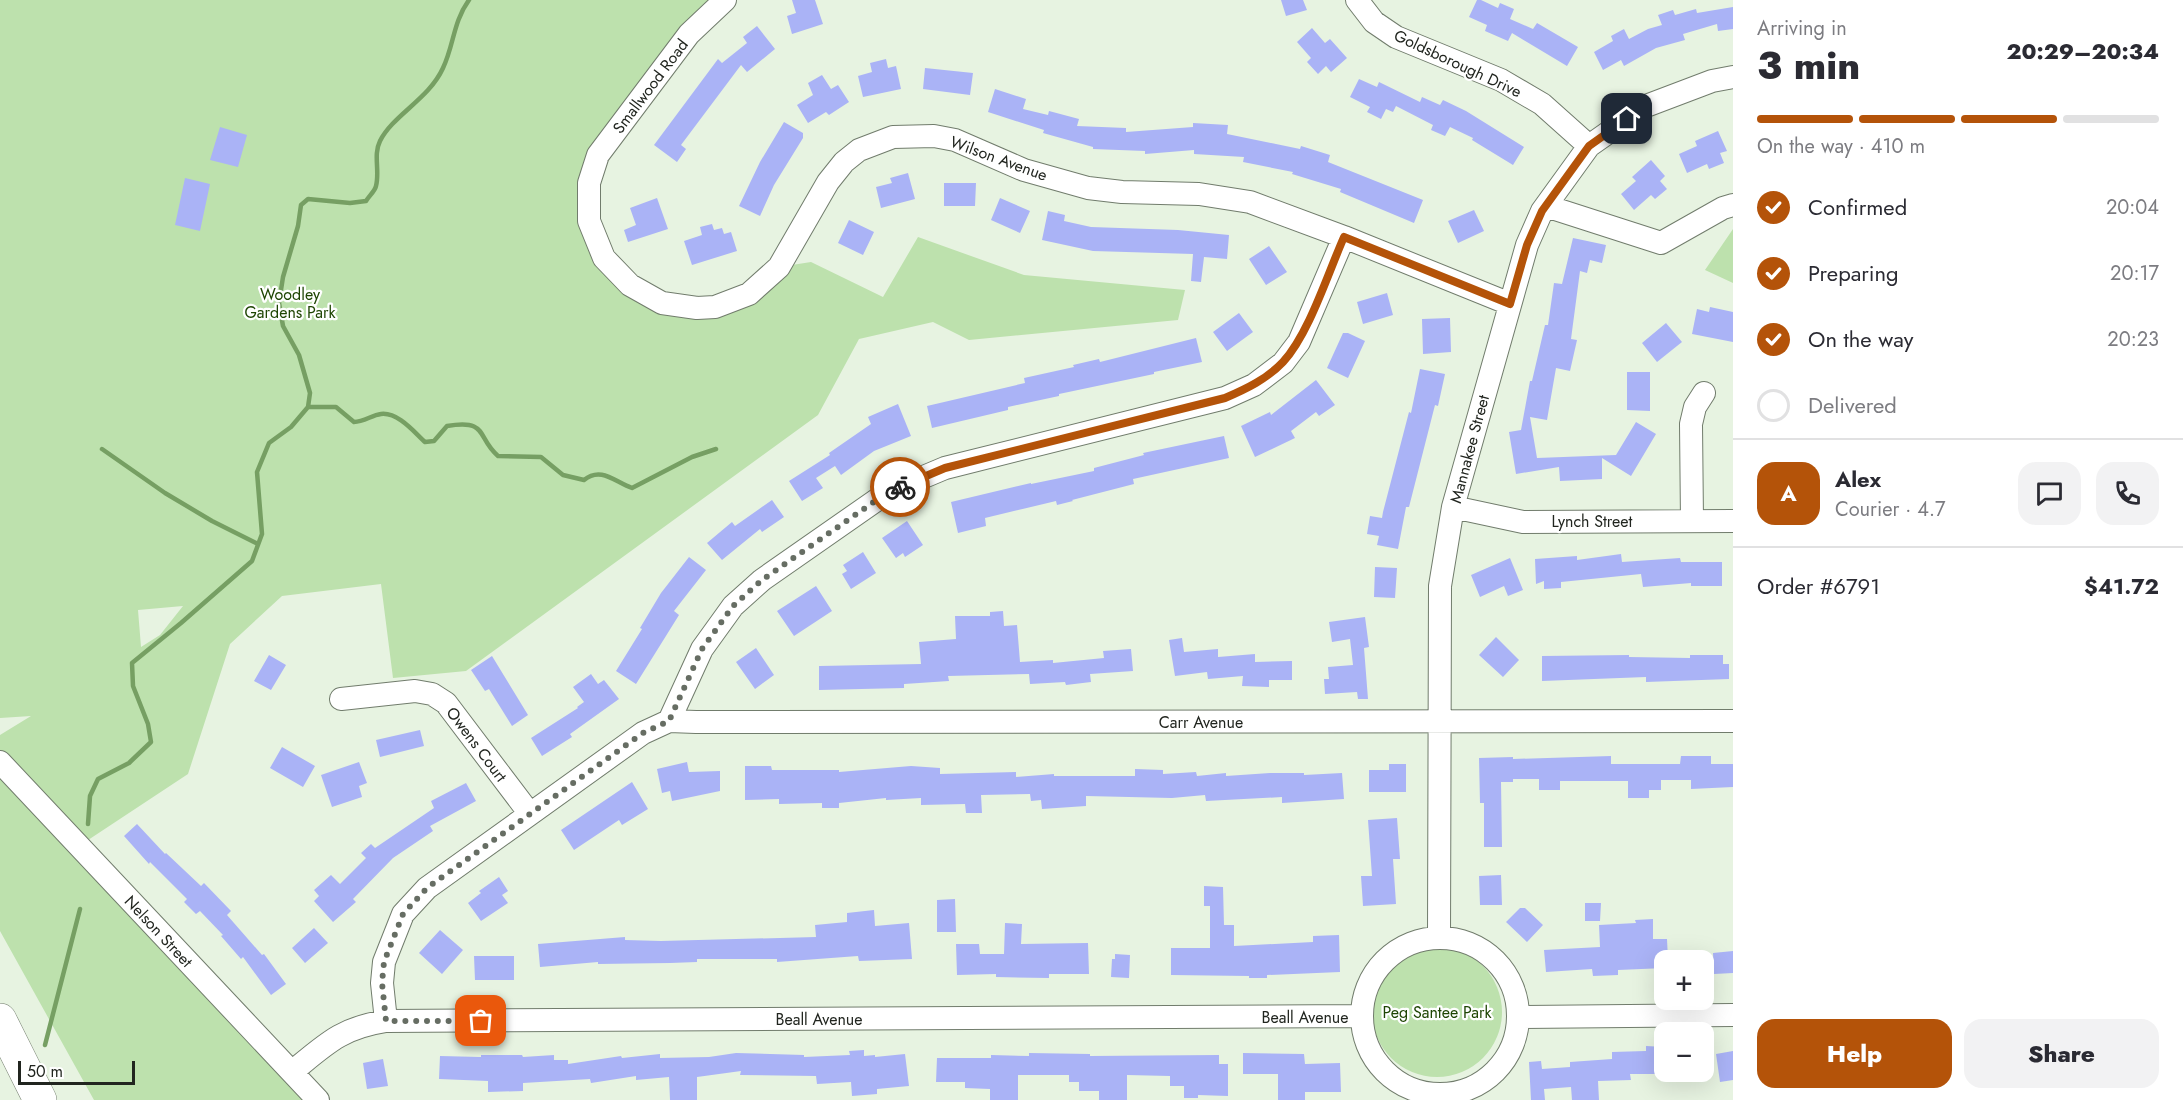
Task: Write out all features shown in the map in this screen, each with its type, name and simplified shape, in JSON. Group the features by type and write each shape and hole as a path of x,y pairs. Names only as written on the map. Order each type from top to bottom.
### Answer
{"highway":[{"path":"0,1020 40,1100"},
{"path":"0,1049 21,1100"}],"street":[{"name":"Smallwood Road","path":"590,183 598,154 688,34 725,0"},
{"name":"Goldsborough Drive","path":"1358,0 1374,22 1396,37 1501,80 1542,104 1589,146"},
{"name":"Mannakee Street","path":"1439,938 1440,586 1453,507 1527,245 1546,206 1589,146 1646,106 1713,81 1733,77"},
{"name":"Wilson Avenue","path":"590,183 589,221 604,258 630,285 662,303 698,308 715,307 748,294 772,274 779,267 828,182 844,162 859,150 893,136 934,136 955,140 1024,170 1088,188 1122,192 1199,194 1250,202 1510,304"},
{"path":"1546,206 1660,243 1723,207 1733,205"},
{"path":"386,1021 382,983 384,962 403,914 427,888 643,733 669,721 702,649 733,606 762,580 888,492 945,468 1225,398 1254,386 1283,363 1299,342 1344,237"},
{"path":"1692,521 1691,424 1695,407 1704,393"},
{"name":"Lynch Street","path":"1453,507 1523,522 1733,521"},
{"name":"Owens Court","path":"341,699 415,691 432,694 446,703 530,814"},
{"name":"Carr Avenue","path":"669,721 1733,721"},
{"name":"Nelson Street","path":"0,762 318,1100"},
{"path":"1439,938 1464,941 1486,952 1504,970 1515,992 1519,1017 1515,1041 1503,1063 1485,1080 1463,1091 1438,1097 1414,1090 1393,1079 1376,1062 1365,1040 1361,1016 1365,992 1376,970 1393,953 1415,942 1439,938"},
{"path":"1519,1017 1733,1015"},
{"name":"Beall Avenue","path":"292,1072 338,1034 366,1024 386,1021 1361,1016"}],"green space":[{"name":"Woodley Gardens Park","path":"0,0 725,0 598,155 589,221 630,285 697,308 779,267 811,262 883,297 918,237 1024,275 1185,290 1178,320 969,340 933,322 859,339 818,415 466,671 393,678 381,584 282,596 230,644 188,774 79,846 318,1100 94,1100 0,931 0,735 31,716 0,718","holes":["183,606 160,635 141,647 138,610"]},
{"path":"1733,229 1733,283 1705,270"},
{"name":"Peg Santee Park","path":"1437,947 1462,952 1483,966 1497,987 1502,1012 1497,1037 1483,1058 1462,1072 1437,1077 1412,1072 1391,1058 1377,1037 1372,1012 1377,987 1391,966 1412,952"}],"building":[{"path":"792,0 815,0 823,24 792,34 787,16 796,13"},
{"path":"1281,0 1303,0 1307,10 1286,16"},
{"path":"1477,0 1498,8 1500,3 1514,9 1510,19 1533,29 1537,23 1578,47 1567,66 1512,33 1508,41 1485,31 1487,25 1469,17"},
{"path":"1733,7 1733,29 1718,31 1717,24 1683,34 1685,40 1656,48 1624,66 1621,60 1603,70 1594,52 1613,41 1611,36 1624,29 1629,39 1662,25 1658,15 1673,10 1675,15 1696,9 1697,13"},
{"path":"757,26 775,49 747,72 741,65 681,145 686,149 677,162 654,145 718,59 722,63 747,43 743,37"},
{"path":"1312,28 1325,43 1330,39 1347,58 1331,72 1326,66 1318,74 1307,62 1311,58 1297,42"},
{"path":"886,59 888,68 896,66 901,89 863,97 858,76 872,72 870,63"},
{"path":"925,68 973,73 970,95 923,89"},
{"path":"822,75 831,89 838,85 849,102 829,115 826,112 808,123 797,105 813,95 808,83"},
{"path":"1359,79 1377,87 1379,82 1420,102 1422,97 1440,105 1443,100 1466,111 1524,147 1513,165 1472,140 1473,138 1450,127 1445,136 1431,130 1433,125 1396,106 1393,112 1386,109 1381,119 1367,112 1370,107 1350,97"},
{"path":"995,89 1026,99 1023,109 1048,115 1049,111 1079,119 1077,126 1126,128 1126,132 1193,127 1193,123 1228,125 1227,134 1300,149 1301,146 1330,155 1328,162 1423,200 1414,223 1340,192 1341,189 1292,174 1293,172 1243,162 1244,157 1194,154 1194,150 1145,154 1145,151 1093,149 1093,147 1043,133 1044,130 988,112"},
{"path":"784,122 803,133 803,138 774,185 760,216 739,206 760,162"},
{"path":"220,127 247,135 238,167 210,160"},
{"path":"1718,131 1727,151 1720,153 1724,163 1709,169 1707,164 1687,173 1679,154 1697,146 1695,141"},
{"path":"1651,160 1665,176 1660,181 1667,189 1655,199 1651,195 1634,210 1621,194 1636,181 1632,177"},
{"path":"908,173 915,199 881,208 876,187 892,183 890,178"},
{"path":"185,178 210,184 200,231 175,225"},
{"path":"944,183 976,183 975,206 944,206"},
{"path":"657,198 668,229 628,242 624,230 636,225 630,208"},
{"path":"1000,198 1030,211 1020,233 991,220"},
{"path":"1474,210 1484,231 1458,243 1448,221"},
{"path":"1048,211 1065,215 1064,221 1091,227 1178,230 1229,235 1227,259 1204,257 1201,282 1191,281 1193,254 1093,251 1042,240"},
{"path":"849,220 874,232 863,255 838,243"},
{"path":"712,224 714,230 722,228 724,234 731,232 737,251 692,265 684,241 702,235 700,227"},
{"path":"1573,238 1606,245 1602,263 1590,260 1587,273 1580,271 1571,339 1577,340 1570,371 1556,368 1547,420 1530,417 1537,458 1616,455 1636,422 1656,434 1631,476 1602,458 1602,479 1560,481 1559,467 1516,474 1509,432 1521,430 1530,381 1532,381 1545,325 1548,325 1554,283 1562,284"},
{"path":"1269,246 1287,272 1266,285 1249,259"},
{"path":"1387,293 1393,315 1363,324 1357,302"},
{"path":"1710,307 1733,312 1733,342 1692,334 1697,309 1709,312"},
{"path":"1239,313 1253,332 1227,351 1213,332"},
{"path":"1450,318 1451,352 1423,354 1422,319"},
{"path":"1666,323 1682,342 1657,362 1642,343"},
{"path":"1343,333 1365,341 1348,378 1327,368"},
{"path":"1196,338 1202,362 1059,394 1059,396 1008,407 1008,410 932,428 927,406 1025,383 1024,378 1074,367 1073,365 1099,359 1100,362"},
{"path":"1420,369 1445,374 1409,507 1406,507 1398,549 1377,545 1379,536 1367,534 1370,516 1382,518 1409,412 1411,413"},
{"path":"1627,372 1650,372 1650,411 1627,410"},
{"path":"1316,380 1335,405 1319,416 1316,412 1291,431 1295,438 1255,457 1241,426 1270,412 1271,415"},
{"path":"898,404 911,436 874,451 841,475 835,466 816,478 823,488 802,501 789,481 830,455 829,453 871,424 868,417"},
{"path":"1224,436 1229,458 1133,479 1134,484 1057,505 1056,501 985,518 986,526 958,533 951,502 1094,471 1094,468 1144,455 1143,453"},
{"path":"772,500 784,517 762,532 760,529 722,560 707,543 732,522 735,526"},
{"path":"907,521 923,545 905,557 903,553 896,558 882,538"},
{"path":"863,552 876,573 851,589 842,574 847,571 843,565"},
{"path":"1621,554 1622,562 1680,558 1681,562 1722,562 1722,586 1691,586 1691,583 1643,587 1641,574 1561,582 1561,588 1544,589 1544,581 1536,584 1535,559 1577,556 1577,560"},
{"path":"689,557 706,570 674,611 679,615 636,684 616,671 661,593"},
{"path":"1510,558 1523,590 1508,596 1504,586 1480,597 1471,575"},
{"path":"1375,567 1397,568 1395,598 1374,597"},
{"path":"816,586 832,611 794,636 777,611"},
{"path":"1003,611 1004,626 1017,625 1020,662 1053,660 1053,663 1104,658 1103,651 1131,649 1133,671 1090,674 1091,682 1066,685 1065,682 1030,684 1029,674 948,676 949,681 904,684 904,688 819,690 819,666 921,664 919,642 956,639 955,616 990,616 990,612"},
{"path":"1365,617 1369,647 1364,648 1368,699 1358,699 1357,692 1325,694 1324,679 1329,679 1328,667 1353,665 1350,639 1332,642 1329,622"},
{"path":"1496,637 1519,660 1503,677 1479,655"},
{"path":"1182,638 1184,652 1218,649 1218,657 1255,654 1255,662 1292,661 1292,680 1269,680 1269,687 1242,686 1243,676 1208,679 1207,672 1175,676 1169,640"},
{"path":"756,648 774,675 755,689 736,662"},
{"path":"269,655 286,665 271,690 254,681"},
{"path":"1629,655 1629,657 1690,658 1690,655 1723,655 1723,664 1729,664 1729,679 1646,682 1646,677 1542,681 1542,656"},
{"path":"492,656 528,715 512,726 489,689 485,691 471,670"},
{"path":"591,674 598,684 604,680 619,699 570,734 572,737 542,756 531,738 584,702 573,687"},
{"path":"420,730 424,746 380,757 376,740"},
{"path":"282,747 315,766 303,787 270,768"},
{"path":"1611,756 1611,764 1680,764 1681,756 1711,756 1711,764 1733,764 1733,787 1691,789 1691,780 1661,780 1661,790 1649,790 1649,798 1628,798 1628,781 1560,781 1560,790 1539,790 1539,779 1513,779 1513,782 1501,782 1502,847 1484,847 1484,803 1480,803 1479,758"},
{"path":"359,762 367,783 359,786 362,797 332,807 321,775"},
{"path":"687,762 689,772 720,771 720,791 672,801 670,791 662,793 657,769"},
{"path":"1389,764 1406,764 1406,792 1369,792 1369,770 1389,770"},
{"path":"745,766 771,766 772,770 839,770 839,772 911,766 940,768 940,774 1016,772 1016,777 1054,774 1054,776 1135,776 1135,769 1163,770 1163,774 1196,772 1197,776 1226,773 1226,776 1270,773 1304,773 1304,775 1342,773 1344,799 1282,803 1282,797 1206,801 1205,795 1172,798 1086,796 1086,806 1042,809 1041,800 1031,801 1030,794 981,795 982,813 966,813 965,804 921,805 921,798 886,800 886,798 839,803 839,808 822,808 822,803 779,804 779,799 745,800"},
{"path":"632,782 648,809 622,825 619,820 574,850 561,830"},
{"path":"466,783 476,801 430,826 433,831 393,858 353,899 356,902 333,922 314,901 319,896 314,890 331,875 340,884 366,858 361,853 371,844 375,848 434,808 431,801"},
{"path":"1397,818 1400,859 1393,859 1396,904 1363,906 1361,876 1372,876 1368,820"},
{"path":"137,824 165,854 201,886 204,883 231,911 227,915 262,955 264,954 286,984 271,995 243,957 241,959 221,936 223,935 200,911 196,914 184,902 187,899 150,862 149,864 124,836"},
{"path":"1501,875 1502,905 1480,905 1479,876"},
{"path":"499,877 508,891 502,895 508,903 481,921 468,903 481,893 479,891"},
{"path":"1204,886 1223,887 1224,925 1234,925 1234,946 1313,942 1313,936 1339,935 1340,972 1267,975 1267,978 1171,975 1171,948 1210,948 1210,906 1204,906"},
{"path":"955,899 956,932 937,932 937,900"},
{"path":"1585,903 1601,903 1600,921 1585,921"},
{"path":"1520,908 1525,908 1543,925 1527,942 1506,922"},
{"path":"874,910 875,926 909,923 912,959 859,961 858,956 777,962 777,959 697,959 697,962 598,964 598,962 540,967 538,944 625,937 625,940 661,941 816,937 815,925 847,922 847,913"},
{"path":"1653,919 1653,939 1667,939 1668,950 1654,950 1654,968 1618,970 1618,975 1593,976 1592,969 1546,972 1544,950 1600,947 1599,925 1636,923 1635,920"},
{"path":"1005,923 1022,924 1021,944 1088,943 1089,974 1049,974 1049,978 996,977 996,974 957,975 956,944 979,944 980,954 1004,954"},
{"path":"314,928 328,943 305,963 292,948"},
{"path":"440,930 463,950 442,974 419,953"},
{"path":"1733,951 1733,973 1714,974 1714,953"},
{"path":"1115,954 1130,955 1129,978 1111,977 1112,959 1115,959"},
{"path":"474,956 514,956 514,980 475,980"},
{"path":"1646,1046 1654,1046 1654,1074 1630,1074 1631,1080 1598,1081 1599,1100 1572,1100 1571,1087 1544,1089 1545,1100 1531,1100 1529,1062 1541,1061 1542,1069 1570,1067 1570,1062 1612,1059 1612,1052 1646,1051"},
{"path":"864,1050 864,1056 905,1054 909,1086 877,1089 877,1094 852,1096 851,1082 817,1084 816,1076 740,1075 741,1071 697,1077 697,1100 670,1100 669,1077 636,1080 636,1076 591,1083 590,1079 523,1083 523,1091 488,1092 488,1081 439,1079 440,1056 554,1055 554,1060 568,1060 568,1064 621,1056 622,1058 660,1054 660,1058 709,1057 736,1053 804,1055 804,1057 850,1055 849,1051"},
{"path":"1733,1051 1733,1080 1720,1082 1716,1054"},
{"path":"1029,1053 1090,1054 1090,1056 1219,1055 1219,1064 1228,1064 1228,1096 1198,1095 1198,1098 1184,1098 1184,1086 1170,1086 1170,1076 1127,1075 1127,1100 1099,1100 1099,1091 1079,1091 1079,1082 1069,1082 1069,1075 1018,1075 1018,1100 990,1100 990,1089 965,1088 965,1082 936,1082 937,1058 991,1058 991,1055 1029,1056"},
{"path":"1243,1053 1304,1054 1305,1064 1340,1063 1341,1092 1305,1092 1305,1100 1278,1100 1278,1074 1243,1074"},
{"path":"383,1059 388,1086 367,1089 363,1063"}],"waterway":[{"path":"88,824 90,796 98,779 129,763 151,742 148,724 133,686 132,663 252,561 262,534 257,472 269,443 291,427 308,407 310,393 299,355 283,326 279,303 301,205 308,199 350,203 366,201 376,186 377,152 380,141 393,123 437,79 447,59 460,17 469,0"},
{"path":"308,407 336,407 354,422 381,414 394,416 425,442 434,441 447,426 470,425 480,431 498,456 541,457 563,475 584,480 596,474 608,476 632,488 692,457 716,449"},
{"path":"102,449 165,493 212,521 258,544"},
{"path":"45,1045 80,909"}],"way so far":[{"path":"481,1021 386,1021 382,983 384,962 403,914 427,888 643,733 669,721 702,649 733,606 762,580 888,492 900,487"}],"route":[{"path":"900,487 945,468 1225,398 1254,386 1283,363 1299,342 1344,237 1510,304 1527,245 1542,211 1589,146 1627,119"}]}
